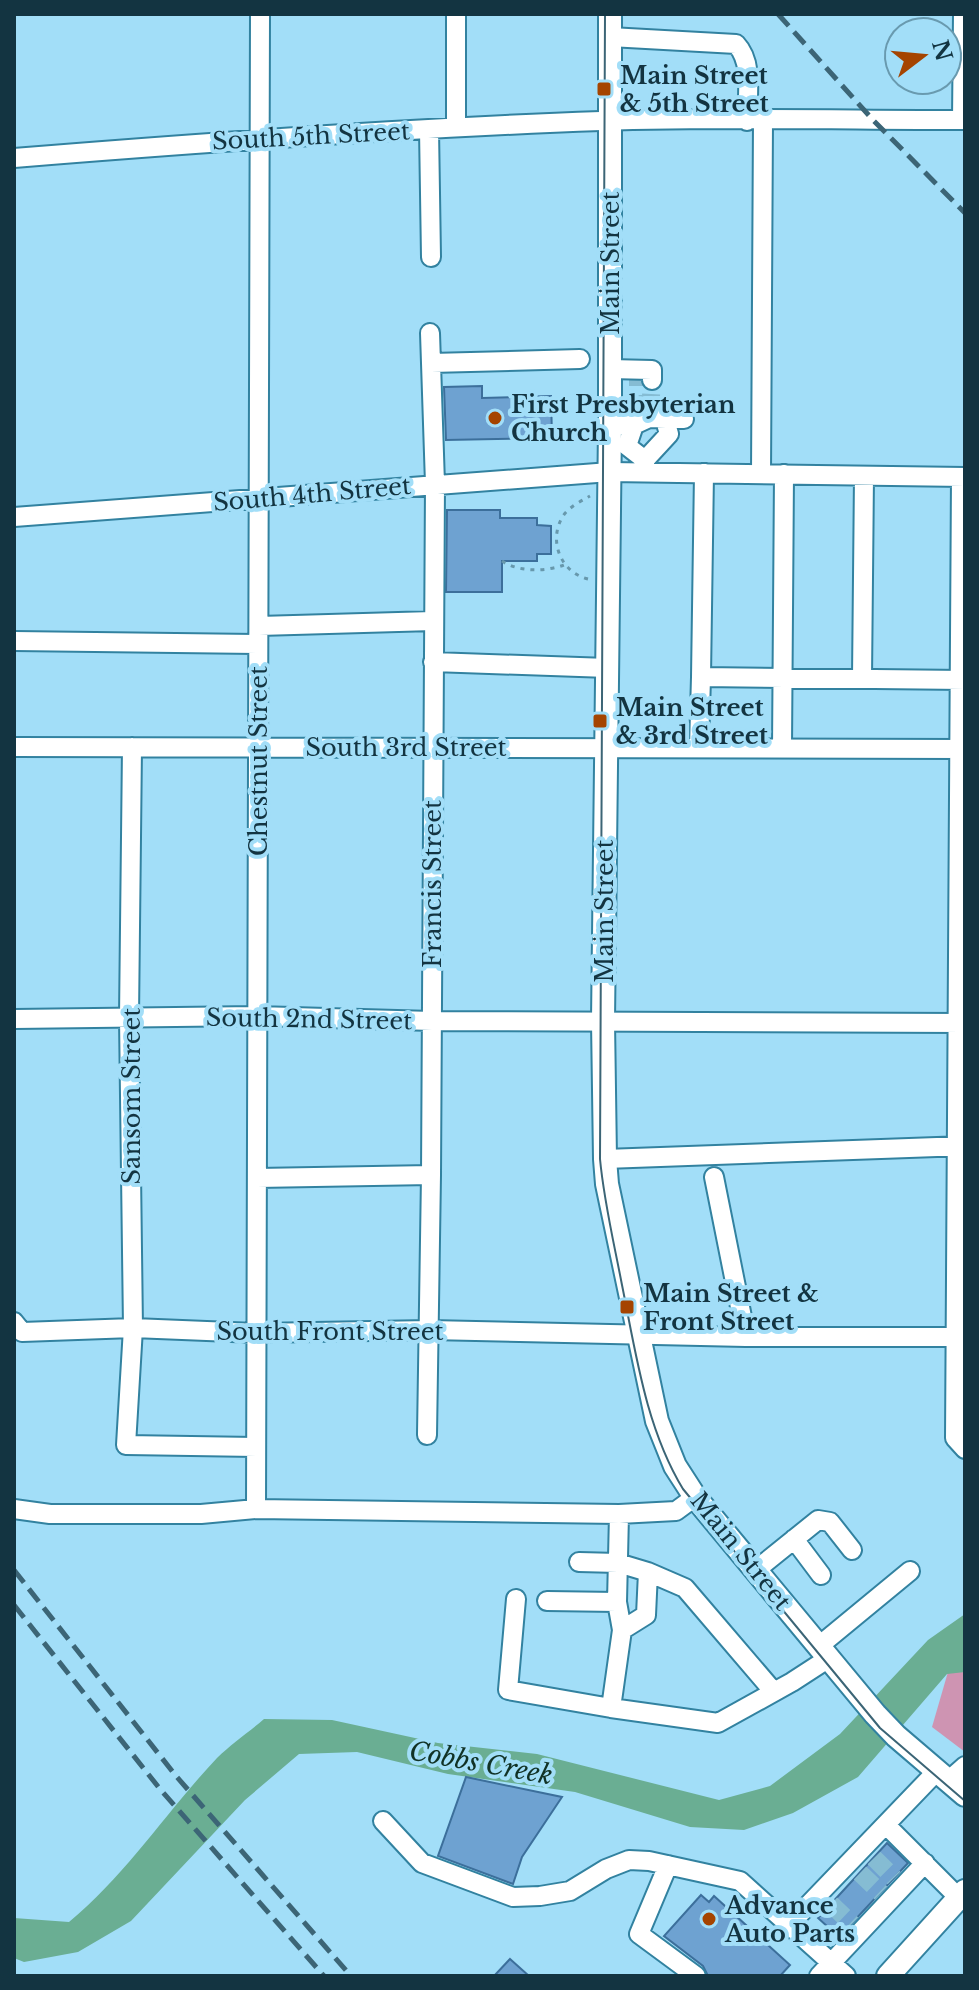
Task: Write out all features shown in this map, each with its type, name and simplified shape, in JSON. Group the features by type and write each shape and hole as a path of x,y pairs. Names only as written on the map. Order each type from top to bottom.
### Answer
{"main road":[{"name":"Main Street","path":"610,14 610,483 603,1021 607,1184 657,1421 675,1466 695,1497 884,1724 917,1754 954,1778"},
{"path":"888,1976 962,1895"}],"street":[{"name":"Chestnut Street","path":"256,1509 260,14"},
{"path":"456,14 456,127"},
{"path":"963,14 964,120"},
{"path":"610,37 736,44 744,52 755,121 761,474"},
{"name":"South 5th Street","path":"14,158 260,138 456,127 609,121 964,120"},
{"path":"429,129 431,257"},
{"name":"Francis Street","path":"427,1435 435,484 430,333"},
{"path":"431,363 580,359"},
{"path":"610,369 649,376"},
{"path":"650,416 669,434 645,466 627,446 650,416"},
{"path":"610,426 650,416 684,419"},
{"name":"South 4th Street","path":"14,517 435,484 610,483 645,466 704,473 963,477"},
{"path":"699,747 704,473"},
{"path":"782,748 784,474"},
{"path":"862,678 864,476"},
{"path":"963,477 961,1337 955,1438 965,1449"},
{"path":"14,641 258,635 433,621"},
{"path":"433,662 608,668"},
{"path":"701,677 962,680"},
{"name":"South 3rd Street","path":"14,747 962,749"},
{"name":"Sansom Street","path":"132,747 129,1018 133,1328 126,1445 256,1447"},
{"name":"South 2nd Street","path":"14,1019 257,1016 432,1021 961,1023"},
{"path":"605,1159 961,1146"},
{"path":"257,1178 431,1175"},
{"path":"714,1177 746,1337"},
{"name":"South Front Street","path":"18,1327 256,1333 430,1330 746,1337 961,1337"},
{"path":"14,1509 50,1514 201,1514 256,1509 619,1514 676,1511 695,1497"},
{"path":"611,1708 622,1630 617,1602 619,1514"},
{"path":"756,1570 818,1520 830,1522 852,1550"},
{"path":"794,1539 821,1575"},
{"path":"579,1562 618,1563 685,1588 774,1692"},
{"path":"516,1599 508,1690 718,1723 774,1692 824,1652 910,1571"},
{"path":"622,1630 646,1615 648,1572"},
{"path":"547,1601 617,1602"},
{"path":"789,1925 825,1899 869,1853 886,1825 954,1778"},
{"path":"383,1821 422,1863 513,1897 570,1891 606,1869 629,1860 740,1881 789,1925 832,1972 856,1927 899,1882 925,1863"},
{"path":"886,1825 962,1895"},
{"path":"668,1865 639,1934 696,1976"}],"path":[{"path":"608,580 579,577 564,565 557,546 564,515 610,483"},
{"path":"502,561 513,569 547,569 564,565"}],"shaded area":[{"path":"965,1663 965,1752 932,1727 950,1665"}],"water":[{"name":"Cobbs Creek","path":"965,1614 965,1672 947,1674 858,1777 793,1813 744,1830 690,1827 575,1792 448,1774 357,1752 299,1754 245,1800 131,1921 78,1952 24,1962 14,1958 14,1918 69,1922 128,1863 217,1758 264,1719 332,1720 438,1743 537,1754 719,1800 770,1786 840,1734 928,1640"}],"building":[{"name":"First Presbyterian Church","path":"482,386 482,398 551,396 552,438 446,440 444,387"},
{"path":"447,510 500,510 500,518 537,518 537,525 551,526 551,554 537,554 537,561 502,561 502,592 446,592"},
{"path":"466,1777 562,1797 522,1857 513,1884 438,1856"},
{"path":"887,1843 908,1863 839,1937 818,1918"},
{"name":"Advance Auto Parts","path":"701,1895 709,1902 714,1896 790,1965 780,1976 708,1976 703,1966 664,1936"},
{"path":"510,1959 529,1976 494,1976"}],"tunnel":[{"path":"638,380 638,413"},
{"path":"650,412 652,380"},
{"path":"874,1858 894,1878"},
{"path":"860,1873 881,1893"},
{"path":"831,1904 852,1924"}],"tram line":[{"path":"605,14 600,1159 632,1337 651,1416 670,1466 683,1489 880,1728 965,1801"}],"railway":[{"path":"778,14 873,120 965,213"},
{"path":"14,1570 176,1776 351,1976"},
{"path":"14,1605 160,1789 324,1976"}],"place":[{"name":"Main Street & 5th Street","path":"604,89"},
{"name":"First Presbyterian Church","path":"495,418"},
{"name":"Main Street & 3rd Street","path":"600,721"},
{"name":"Main Street & Front Street","path":"627,1307"},
{"name":"Advance Auto Parts","path":"709,1919"}]}
